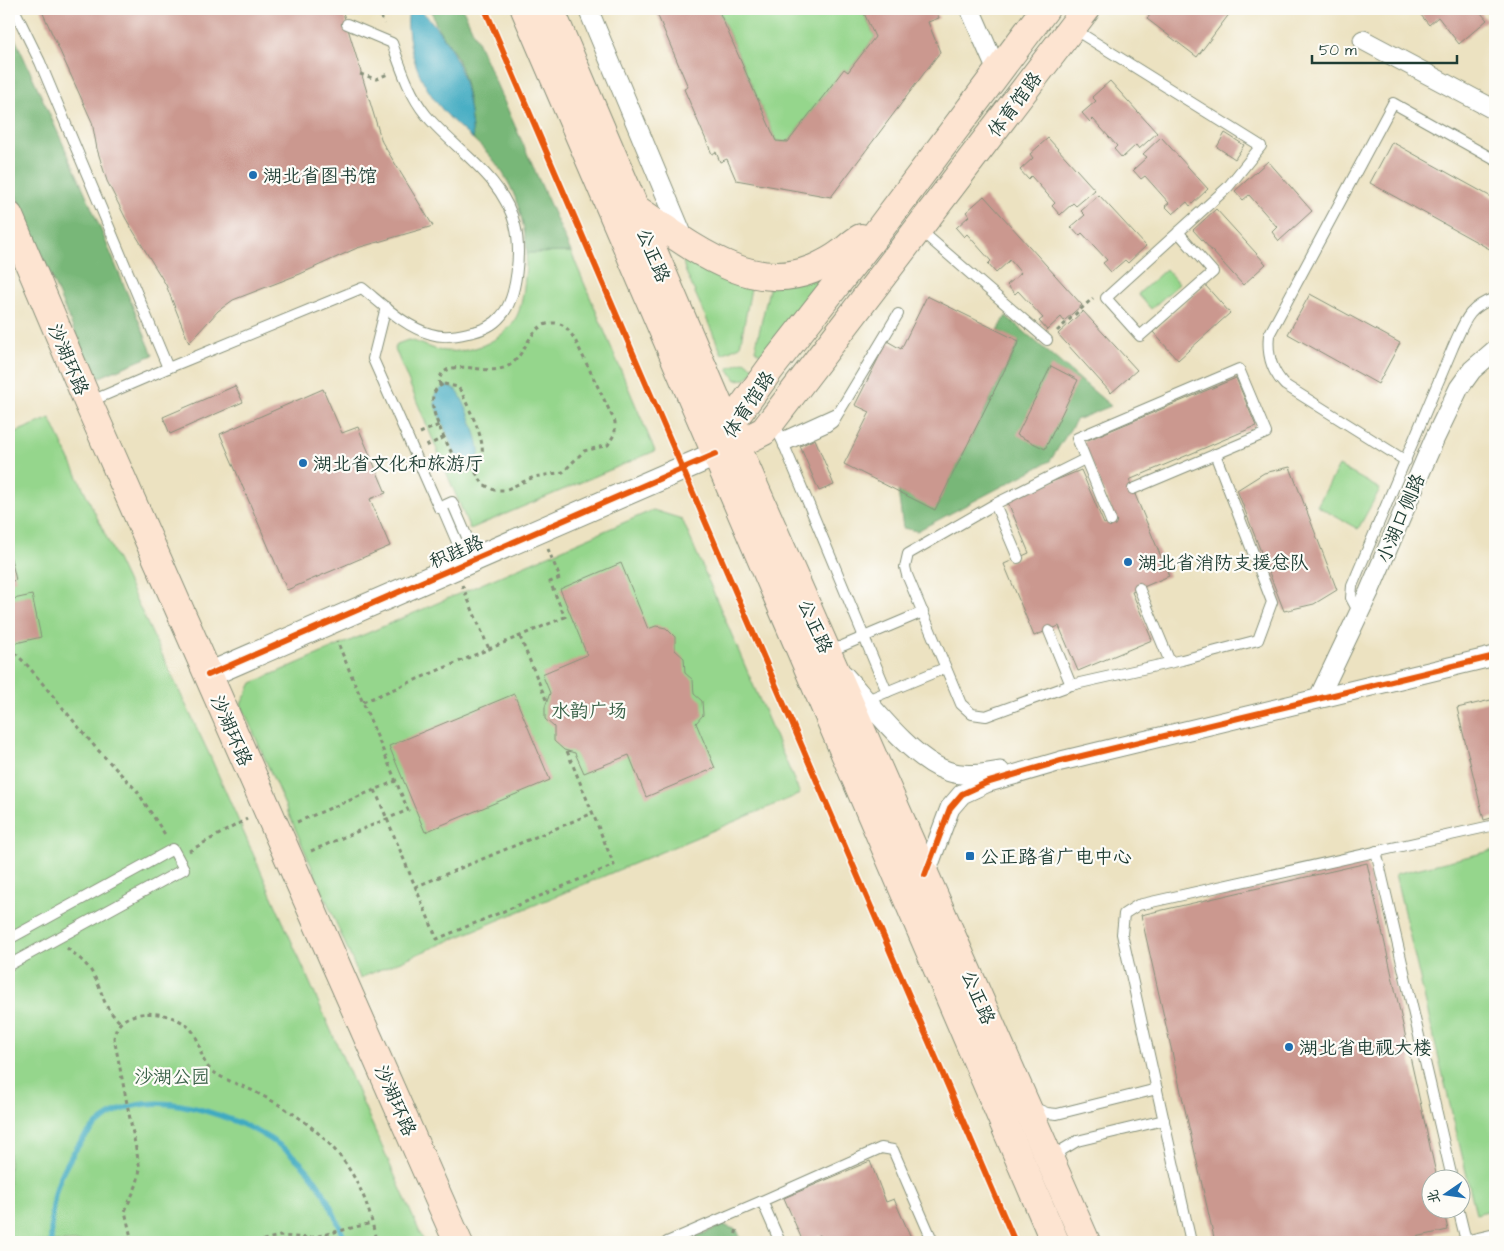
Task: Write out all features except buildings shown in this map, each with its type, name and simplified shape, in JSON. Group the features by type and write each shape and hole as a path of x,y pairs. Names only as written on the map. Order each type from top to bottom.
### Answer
{"main road":[{"name":"公正路","path":"525,9 727,442 830,657 1086,1242"},
{"name":"公正路","path":"550,9 634,207 727,442 1055,1242"},
{"name":"体育馆路","path":"727,442 770,369 879,231 1045,9"},
{"name":"体育馆路","path":"727,442 764,431 779,434 919,229 1079,18"},
{"path":"634,207 685,241 736,268 763,275 785,276 800,273 827,262 858,240 879,231"},
{"name":"沙湖环路","path":"9,216 88,402 458,1242"}],"street":[{"path":"588,9 685,241"},
{"path":"970,9 998,73"},
{"path":"1363,40 1495,110"},
{"name":"小湖口侧路","path":"1319,697 1359,613 1459,388 1472,370 1495,350"},
{"name":"积跬路","path":"208,675 540,531 727,442"},
{"path":"926,875 945,816 962,794 986,783 1061,761 1319,697 1495,656"},
{"path":"830,657 910,747 936,766 947,771 978,774 1061,761"}],"lane":[{"path":"14,9 40,62 168,368"},
{"path":"1079,18 1261,146 1228,187 1178,232 1106,298 1140,336 1213,272 1178,232"},
{"path":"88,402 362,288 422,331 433,335 456,336 484,328 498,320 507,308 513,290 518,249 515,225 502,192 484,170 426,114 407,83 392,43 346,24"},
{"path":"1406,461 1285,385 1278,378 1271,362 1268,345 1269,335 1393,103 1495,160"},
{"path":"919,229 1047,340"},
{"path":"1359,613 1351,598 1352,586 1465,322 1477,305 1495,298"},
{"path":"386,307 373,359 439,508 442,507 466,563"},
{"path":"887,692 779,434 830,425 898,314"},
{"path":"1111,521 1105,500 1076,438 1239,369 1266,433 1133,489"},
{"path":"1086,459 995,504 908,554 907,574 961,704 966,710 977,716 986,716 1071,685 1258,640 1271,608 1270,596 1215,454"},
{"path":"995,504 1018,558"},
{"path":"1139,588 1170,662"},
{"path":"830,657 864,637 923,612"},
{"path":"1049,630 1071,685"},
{"path":"867,700 946,668"},
{"path":"1191,1242 1122,934 1124,914 1130,908 1138,905 1495,825"},
{"path":"1376,851 1450,1168"},
{"path":"9,939 175,853 184,869 9,965"},
{"path":"1024,1101 1036,1110 1057,1114 1157,1089"},
{"path":"1054,1169 1062,1150 1077,1140 1164,1120"},
{"path":"667,1242 882,1148 893,1150 932,1242"},
{"path":"762,1201 780,1242"},
{"path":"1459,1218 1463,1242 1495,1234"}],"path":[{"path":"360,74 376,79 402,69"},
{"path":"1047,340 1100,292 1106,298"},
{"path":"440,385 439,380 442,373 452,368 465,367 491,370 508,366 517,358 536,330 545,324 560,324 569,330 575,340 615,422 616,433 608,445 584,451 563,472 552,476 534,477 510,489 500,491 488,487 478,478 471,465"},
{"path":"451,384 458,388 483,443 482,457 471,465 457,462 445,438 430,399 432,392 440,385 451,384"},
{"path":"408,439 440,425"},
{"path":"414,451 445,438"},
{"path":"363,702 565,617 550,582 560,578 540,531"},
{"path":"466,563 489,650"},
{"path":"289,860 408,810 329,622"},
{"path":"520,637 547,702"},
{"path":"9,647 37,676 96,748 137,790 154,814 175,853 272,820 375,790 396,781"},
{"path":"375,790 437,939 614,864 567,751"},
{"path":"415,887 593,813"},
{"path":"56,939 88,966 97,982 104,1005 120,1022"},
{"path":"132,1242 125,1211 140,1175 140,1169 114,1038 116,1027 120,1022 135,1016 153,1014 183,1023 195,1036 202,1059 214,1073 260,1094 325,1137 344,1159 360,1185 376,1242"},
{"path":"255,1242 280,1236 316,1237 372,1223"}],"green space":[{"path":"432,9 463,9 571,252 527,253 518,204 505,176 496,163 473,139 468,97 460,66 456,56 435,23"},
{"path":"718,9 862,9 875,37 848,72 844,69 788,142 776,141"},
{"path":"9,25 88,199 153,355 95,379 9,179"},
{"path":"571,252 655,451 470,529 395,349 397,344 408,340 445,351 467,350 489,343 507,329 519,311 524,290 527,253"},
{"path":"688,258 752,283 740,346 722,354 685,270 683,261"},
{"path":"1166,269 1179,284 1151,309 1138,294"},
{"path":"825,279 764,357 755,350 770,285"},
{"path":"1006,316 1111,406 1076,420 1050,461 917,531 903,528 898,491 935,509 1019,342 998,331"},
{"path":"745,361 755,369 746,379 736,380 728,368"},
{"name":"沙湖公园","path":"50,418 210,756 424,1242 9,1242 9,435"},
{"path":"1339,466 1380,489 1358,529 1317,506"},
{"name":"水韵广场","path":"653,510 682,519 800,794 360,978 241,704 252,683"},
{"path":"1495,850 1495,1209 1476,1214 1472,1197 1472,1168 1465,1168 1395,874"},
{"path":"723,1225 737,1230 742,1242 684,1242"}],"water":[{"path":"416,9 431,21 454,55 467,95 473,139 440,107 423,81 412,53 409,37 408,17 410,11"},
{"path":"445,386 454,388 459,394 468,411 478,442 479,456 469,463 458,459 455,454 435,405 436,393"}],"waterway":[{"path":"51,1242 52,1211 59,1182 74,1152 88,1133 104,1119 121,1110 139,1105 158,1103 199,1109 221,1116 257,1131 290,1153 309,1172 321,1188 346,1242"}],"cycle path":[{"path":"485,9 1015,1242"},
{"path":"208,675 716,454"},
{"path":"925,875 950,808 962,794 986,783 1061,761 1495,656"}],"place":[{"name":"湖北省图书馆","path":"253,175"},
{"name":"湖北省文化和旅游厅","path":"303,463"},
{"name":"湖北省消防支援总队","path":"1128,562"},
{"name":"公正路省广电中心","path":"970,856"},
{"name":"湖北省电视大楼","path":"1289,1047"}]}
